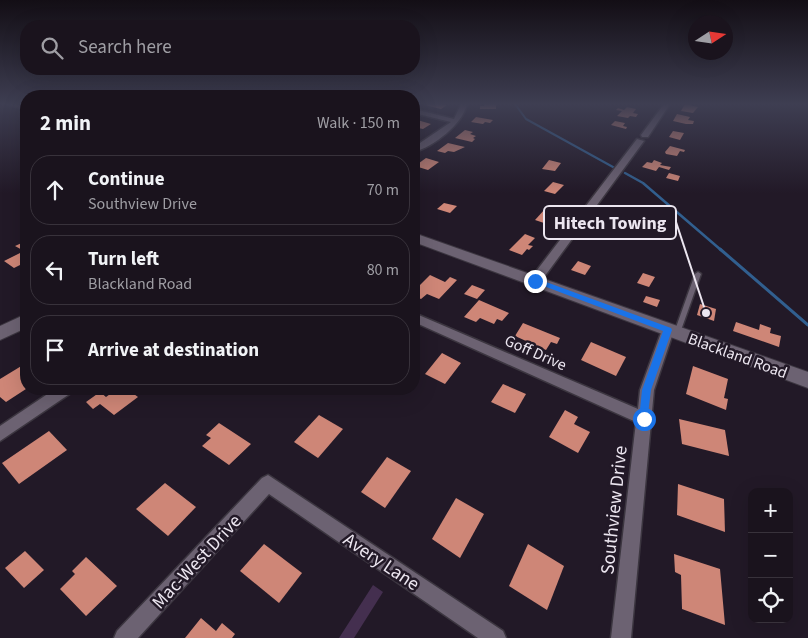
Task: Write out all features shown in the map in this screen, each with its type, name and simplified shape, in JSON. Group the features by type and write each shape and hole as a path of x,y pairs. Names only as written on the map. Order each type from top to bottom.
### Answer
{"street":[{"path":"420,146 438,134"},
{"path":"535,281 645,134"},
{"name":"Blackland Road","path":"420,239 808,380"},
{"name":"Goff Drive","path":"420,320 644,419"},
{"path":"0,334 20,323"},
{"name":"Southview Drive","path":"621,638 647,390 672,332"},
{"path":"0,434 57,395"},
{"name":"Mac-West Drive","path":"124,638 268,483"},
{"name":"Avery Lane","path":"268,483 496,638"}],"lane":[{"path":"672,332 698,274"}],"shaded area":[{"path":"373,585 383,592 354,638 339,638"}],"building":[{"path":"460,134 476,136 472,142 455,138"},
{"path":"671,134 684,134 680,140 669,137"},
{"path":"448,143 465,147 454,152 448,151 445,153 437,151"},
{"path":"670,146 685,150 684,152 680,151 677,156 666,154 665,152"},
{"path":"426,158 439,162 428,170 420,168 420,162"},
{"path":"549,160 561,163 555,171 542,169"},
{"path":"654,160 662,163 660,165 671,167 669,170 659,167 656,171 642,167 647,162 652,163"},
{"path":"669,173 680,176 678,181 666,178"},
{"path":"553,182 564,185 555,194 544,191"},
{"path":"444,203 457,206 450,213 437,209"},
{"path":"545,209 556,212 547,224 535,220"},
{"path":"525,234 535,238 528,245 533,246 529,250 527,249 522,255 509,250"},
{"path":"20,253 20,265 14,268 4,261"},
{"path":"578,261 591,266 585,275 571,270"},
{"path":"643,273 655,277 649,287 637,283"},
{"path":"430,275 445,282 450,277 457,280 439,299 427,294 420,299 420,285"},
{"path":"472,285 485,290 477,299 464,294"},
{"path":"646,296 660,300 657,307 643,302"},
{"path":"479,300 509,313 502,321 497,319 494,324 480,318 476,322 464,317"},
{"path":"700,304 716,309 714,321 697,315"},
{"path":"736,322 759,330 760,324 771,328 770,333 781,336 779,347 733,331"},
{"path":"523,323 560,338 557,344 551,342 546,350 515,336"},
{"path":"591,342 626,357 616,376 581,360"},
{"path":"442,353 461,363 445,384 425,374"},
{"path":"693,366 728,379 724,398 728,399 726,410 686,394"},
{"path":"20,367 20,393 6,402 0,397 0,379"},
{"path":"503,384 526,394 515,413 491,402"},
{"path":"96,395 104,395 106,397 109,395 135,395 138,397 114,415 100,404 93,409 86,402"},
{"path":"565,410 578,417 574,424 590,432 578,453 549,437"},
{"path":"319,415 343,429 318,458 294,442"},
{"path":"679,419 725,430 729,456 682,444"},
{"path":"219,423 251,444 229,465 202,446 211,438 206,435"},
{"path":"49,431 67,450 19,484 2,463"},
{"path":"387,457 411,471 385,508 361,492"},
{"path":"165,483 196,507 168,536 136,509"},
{"path":"678,484 724,499 725,532 677,515"},
{"path":"456,498 484,514 460,558 432,539"},
{"path":"264,544 302,573 279,603 240,571"},
{"path":"528,544 564,566 547,610 509,586"},
{"path":"25,551 44,570 24,588 5,568"},
{"path":"674,554 720,569 725,625 682,609 681,575 675,572"},
{"path":"86,557 117,586 86,616 60,589 75,574 72,571"},
{"path":"201,618 216,631 222,623 235,634 232,638 185,638"}],"waterway":[{"path":"553,134 613,167"},
{"path":"625,173 643,183 721,250"},
{"path":"720,249 808,325"}],"place":[{"name":"Hitech Towing","path":"706,313"}],"route":[{"path":"535,281 668,330 647,390 644,419"}]}
